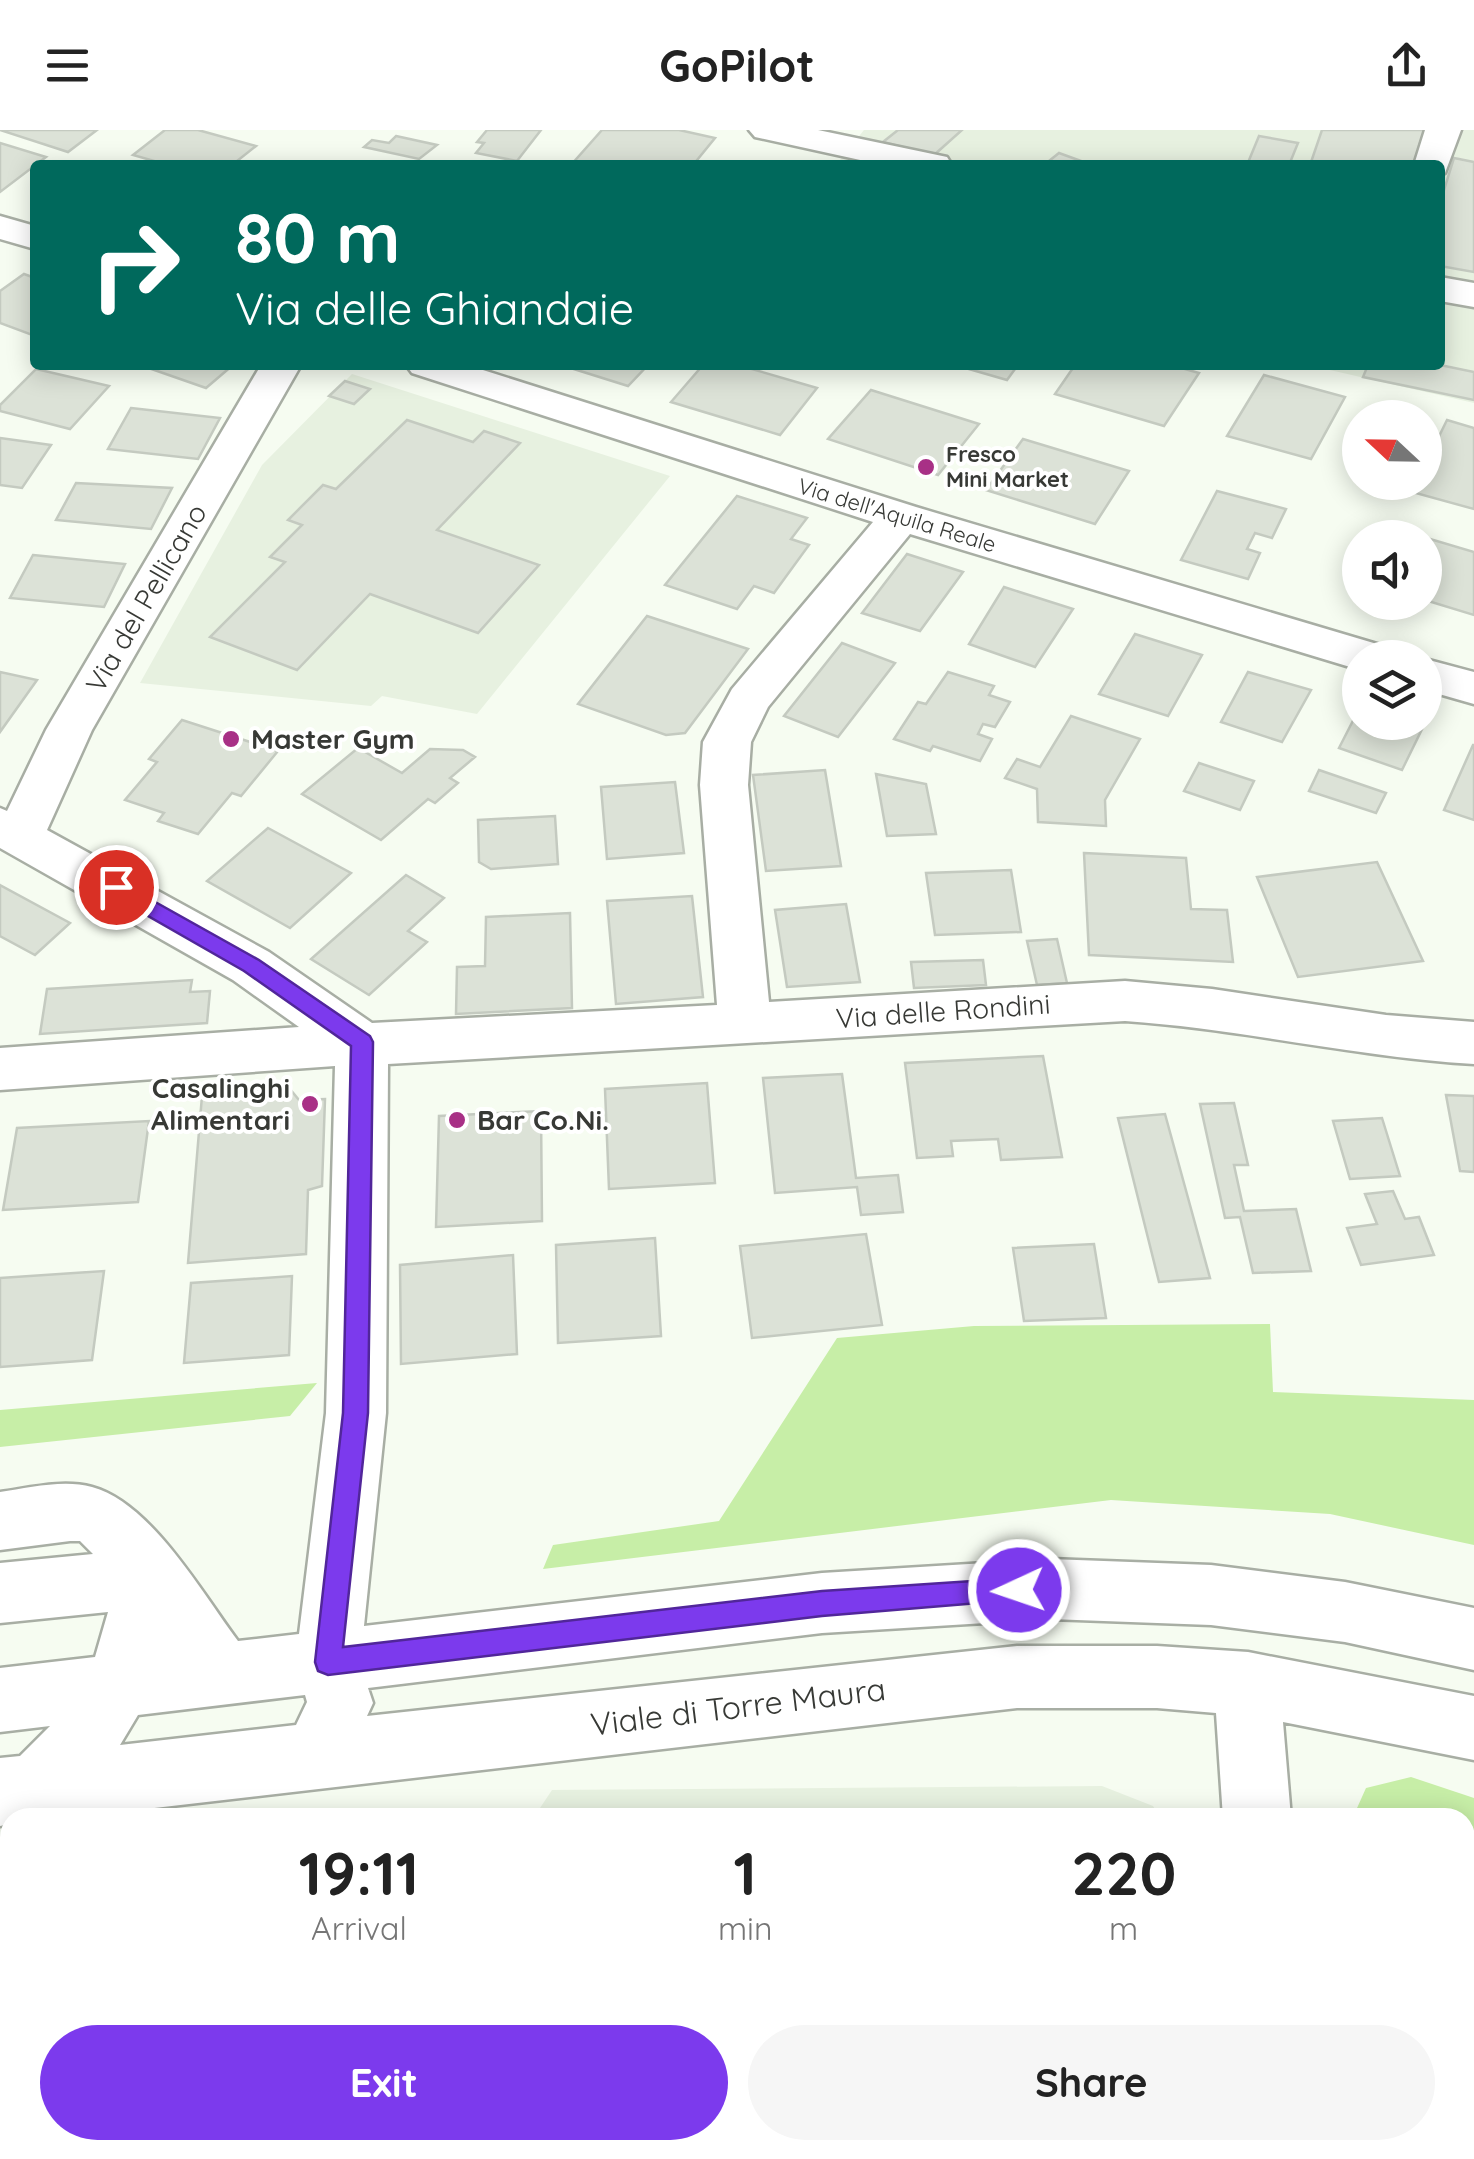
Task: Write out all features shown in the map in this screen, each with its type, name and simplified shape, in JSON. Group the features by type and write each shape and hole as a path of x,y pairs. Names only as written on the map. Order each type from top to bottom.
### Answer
{"street":[{"path":"768,130 910,160"},
{"path":"1434,160 1444,130"},
{"path":"1445,289 1474,295"},
{"name":"Via del Pellicano","path":"10,831 278,370"},
{"name":"Via dell'Aquila Reale","path":"442,370 901,517 1342,649"},
{"path":"746,1024 724,786 727,742 748,700 901,517"},
{"path":"1442,679 1474,688"},
{"path":"10,831 252,966 378,1056 356,1413 328,1662 340,1703 316,1755"},
{"name":"Via delle Rondini","path":"0,1069 224,1053 378,1056 746,1024 1124,1002 1174,1003 1387,1038 1474,1043"},
{"path":"0,1521 73,1513 102,1520 126,1541 223,1674"},
{"path":"0,1594 150,1578"},
{"path":"18,1790 90,1732 119,1686 150,1578"},
{"path":"0,1700 822,1603 1050,1589 1154,1590 1323,1608 1474,1639"},
{"name":"Viale di Torre Maura","path":"18,1790 1017,1677 1157,1677 1248,1684 1474,1728"},
{"path":"1248,1684 1255,1808"}],"shaded area":[{"path":"864,130 1474,130 1474,403 1330,370 1445,370 1445,160 840,160"},
{"path":"352,374 670,476 477,714 382,696 371,706 140,683 262,465"},
{"path":"1102,1786 1154,1808 540,1808 552,1790"}],"green space":[{"path":"1270,1324 1273,1392 1474,1400 1474,1545 1330,1514 1111,1500 543,1569 553,1545 719,1521 837,1338 974,1326"},
{"path":"317,1383 290,1416 0,1447 0,1410"},
{"path":"1411,1777 1474,1798 1474,1808 1357,1808 1366,1788"}],"building":[{"path":"0,130 97,130 68,152"},
{"path":"165,130 198,130 256,146 238,160 150,160 133,155"},
{"path":"487,130 541,130 518,160 476,153 484,143 477,142"},
{"path":"602,130 679,130 715,138 697,160 575,160"},
{"path":"898,130 962,130 934,155 883,142"},
{"path":"1322,130 1426,130 1417,160 1312,160"},
{"path":"396,136 437,145 419,159 364,147 372,140 389,143"},
{"path":"1259,136 1298,143 1291,160 1249,160"},
{"path":"0,143 46,157 30,160 30,169 0,192"},
{"path":"1059,153 1078,160 1050,160"},
{"path":"1454,158 1474,162 1474,272 1445,267 1445,187"},
{"path":"24,274 30,276 30,334 0,323 0,291"},
{"path":"1445,366 1474,372 1474,400 1363,377 1366,370 1445,370"},
{"path":"35,370 109,386 70,429 0,411 0,405"},
{"path":"154,370 227,370 206,388"},
{"path":"577,370 643,370 628,386"},
{"path":"699,370 755,370 817,388 780,435 671,402"},
{"path":"972,370 1014,370 1007,380"},
{"path":"1072,370 1199,373 1164,426 1055,394"},
{"path":"1264,375 1345,397 1311,459 1227,436"},
{"path":"345,381 370,389 354,404 329,396"},
{"path":"871,390 979,424 938,475 828,439"},
{"path":"131,408 220,418 198,459 108,449"},
{"path":"407,420 473,442 484,431 520,443 437,530 539,565 478,633 370,594 297,670 210,637 285,562 270,557 302,525 288,520 323,485 336,489"},
{"path":"1447,420 1474,428 1474,509 1441,500 1442,430"},
{"path":"0,438 51,445 22,488 0,485"},
{"path":"1023,439 1129,471 1095,524 986,490"},
{"path":"76,483 172,488 151,529 56,520"},
{"path":"1217,491 1286,509 1272,538 1255,533 1247,549 1260,553 1248,579 1181,560"},
{"path":"737,496 807,518 791,539 809,545 774,593 754,586 737,609 665,585"},
{"path":"1442,543 1474,552 1474,615 1442,605"},
{"path":"907,554 963,572 920,631 862,613"},
{"path":"33,555 125,564 104,607 10,598"},
{"path":"1004,587 1073,609 1035,667 969,644"},
{"path":"647,616 748,649 685,733 666,735 578,704"},
{"path":"1135,634 1202,655 1168,716 1099,694"},
{"path":"842,643 895,663 838,737 784,716"},
{"path":"0,672 37,680 0,732"},
{"path":"948,672 994,686 989,695 1010,702 995,727 983,724 978,734 992,739 980,761 894,739 918,702 926,704"},
{"path":"1248,672 1311,690 1282,742 1221,722"},
{"path":"1071,716 1140,739 1105,800 1106,826 1038,822 1037,789 1005,778 1017,759 1040,767"},
{"path":"182,720 278,751 241,796 232,793 198,834 158,821 164,813 125,800 157,762 149,759"},
{"path":"1343,740 1417,740 1402,770 1339,748"},
{"path":"1474,745 1474,820 1444,810"},
{"path":"358,748 402,773 430,749 463,750 475,757 450,778 458,783 435,803 428,799 381,840 302,794"},
{"path":"1199,763 1254,781 1240,810 1184,791"},
{"path":"825,770 841,866 766,871 753,775"},
{"path":"1319,770 1386,793 1376,813 1309,791"},
{"path":"876,774 926,784 936,834 887,836"},
{"path":"675,782 684,853 607,859 601,787"},
{"path":"555,816 558,864 491,869 479,862 478,820"},
{"path":"268,828 351,873 290,928 207,881"},
{"path":"1084,853 1186,858 1191,909 1227,910 1233,962 1089,955"},
{"path":"1377,862 1423,961 1298,977 1257,877"},
{"path":"1011,870 1021,932 935,935 926,873"},
{"path":"406,875 444,898 408,931 427,942 369,995 311,959"},
{"path":"0,885 70,923 35,955 0,936"},
{"path":"692,896 703,997 616,1004 607,901"},
{"path":"846,904 860,982 787,987 775,910"},
{"path":"570,913 572,1008 456,1014 457,967 485,966 486,917"},
{"path":"1057,939 1067,983 1037,985 1027,941"},
{"path":"983,960 986,985 914,988 911,962"},
{"path":"192,980 190,992 210,991 207,1023 40,1034 47,989"},
{"path":"1043,1056 1062,1157 1001,1160 998,1139 951,1141 953,1156 917,1158 905,1063"},
{"path":"842,1074 856,1178 898,1175 903,1212 861,1215 857,1187 775,1193 763,1078"},
{"path":"707,1083 715,1183 609,1189 605,1089"},
{"path":"290,1089 299,1100 325,1099 322,1186 308,1190 306,1254 188,1263 202,1096"},
{"path":"1446,1095 1474,1096 1474,1172 1460,1171"},
{"path":"1234,1103 1248,1165 1234,1165 1244,1211 1296,1209 1311,1271 1253,1273 1240,1217 1225,1218 1200,1104"},
{"path":"541,1111 542,1221 436,1227 439,1116"},
{"path":"1165,1114 1210,1278 1159,1282 1118,1118"},
{"path":"1382,1118 1400,1176 1350,1179 1333,1121"},
{"path":"149,1121 138,1202 3,1210 17,1128"},
{"path":"1393,1191 1405,1219 1419,1217 1434,1255 1361,1265 1347,1228 1377,1224 1365,1194"},
{"path":"866,1234 882,1325 752,1338 740,1246"},
{"path":"655,1238 661,1336 558,1343 556,1245"},
{"path":"1094,1244 1106,1318 1024,1321 1013,1248"},
{"path":"513,1255 517,1354 401,1364 400,1265"},
{"path":"104,1271 92,1360 0,1367 0,1278"},
{"path":"292,1276 289,1355 184,1363 191,1283"}],"place":[{"name":"Fresco Mini Market","path":"926,467"},
{"name":"Master Gym","path":"231,739"},
{"name":"Casalinghi Alimentari","path":"310,1104"},
{"name":"Bar Co.Ni.","path":"457,1120"}],"route":[{"path":"116,887 252,966 362,1042 356,1413 328,1662 822,1603 1019,1590"}]}
